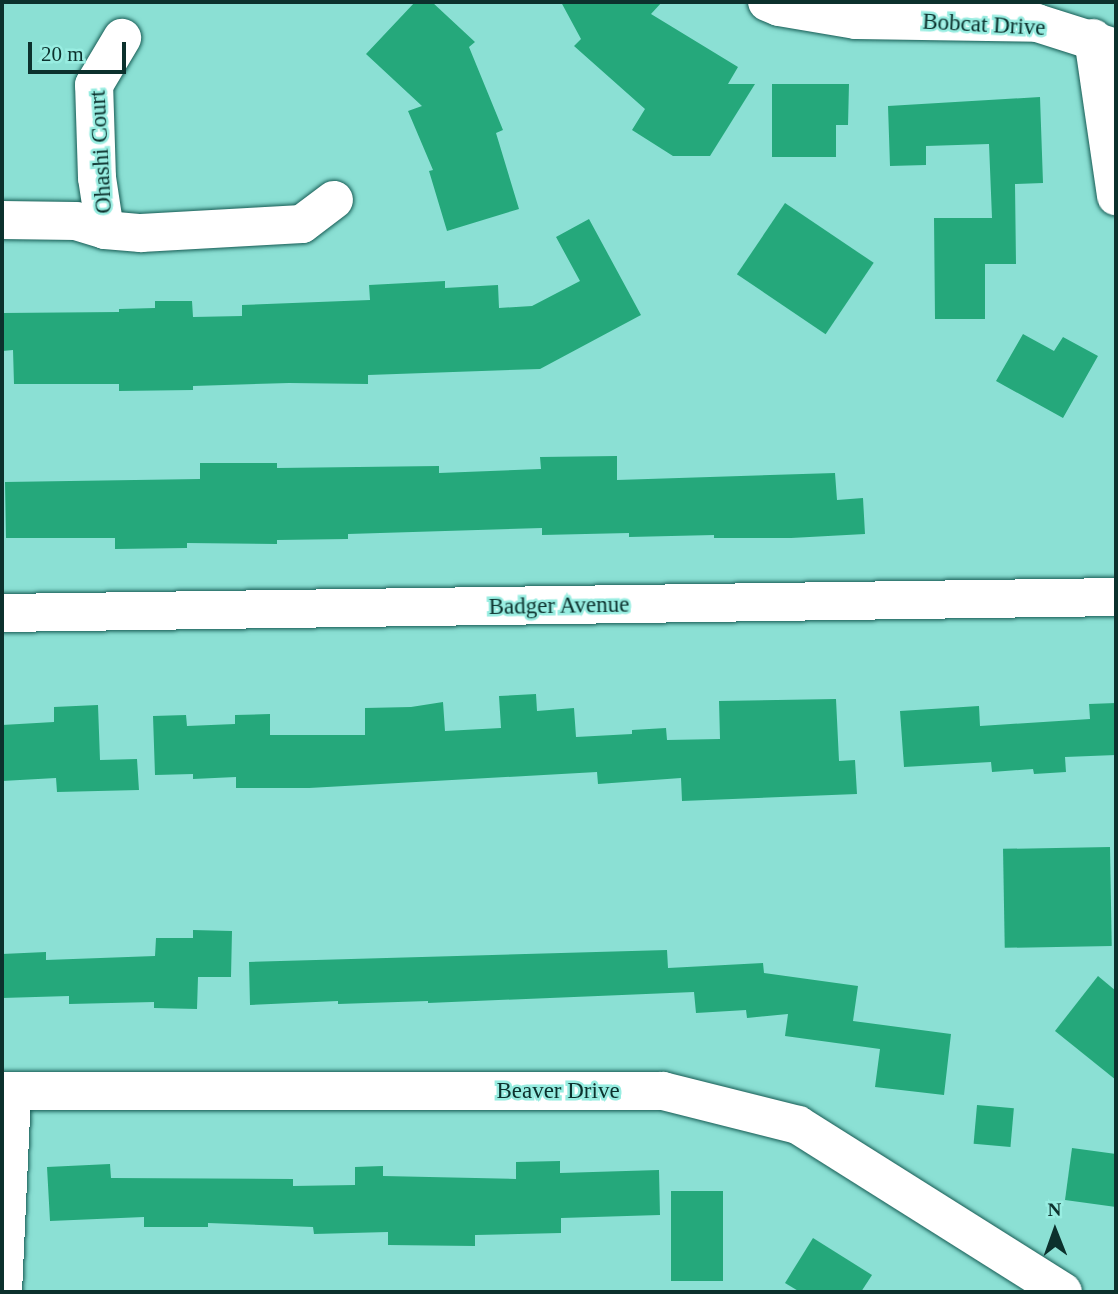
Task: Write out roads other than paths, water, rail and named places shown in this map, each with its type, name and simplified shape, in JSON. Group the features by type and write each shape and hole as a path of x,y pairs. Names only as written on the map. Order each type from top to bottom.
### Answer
{"street":[{"name":"Bobcat Drive","path":"768,2 779,7 856,20 1037,23 1105,43"},
{"name":"Ohashi Court","path":"105,230 97,178 94,85 121,38"},
{"path":"1105,43 1116,196"},
{"path":"2,220 76,221 105,230 141,233 302,224 334,200"},
{"name":"Badger Avenue","path":"2,612 1116,597"},
{"path":"3,1292 7,1091"},
{"name":"Beaver Drive","path":"7,1091 663,1091 799,1125 1063,1292"}]}
